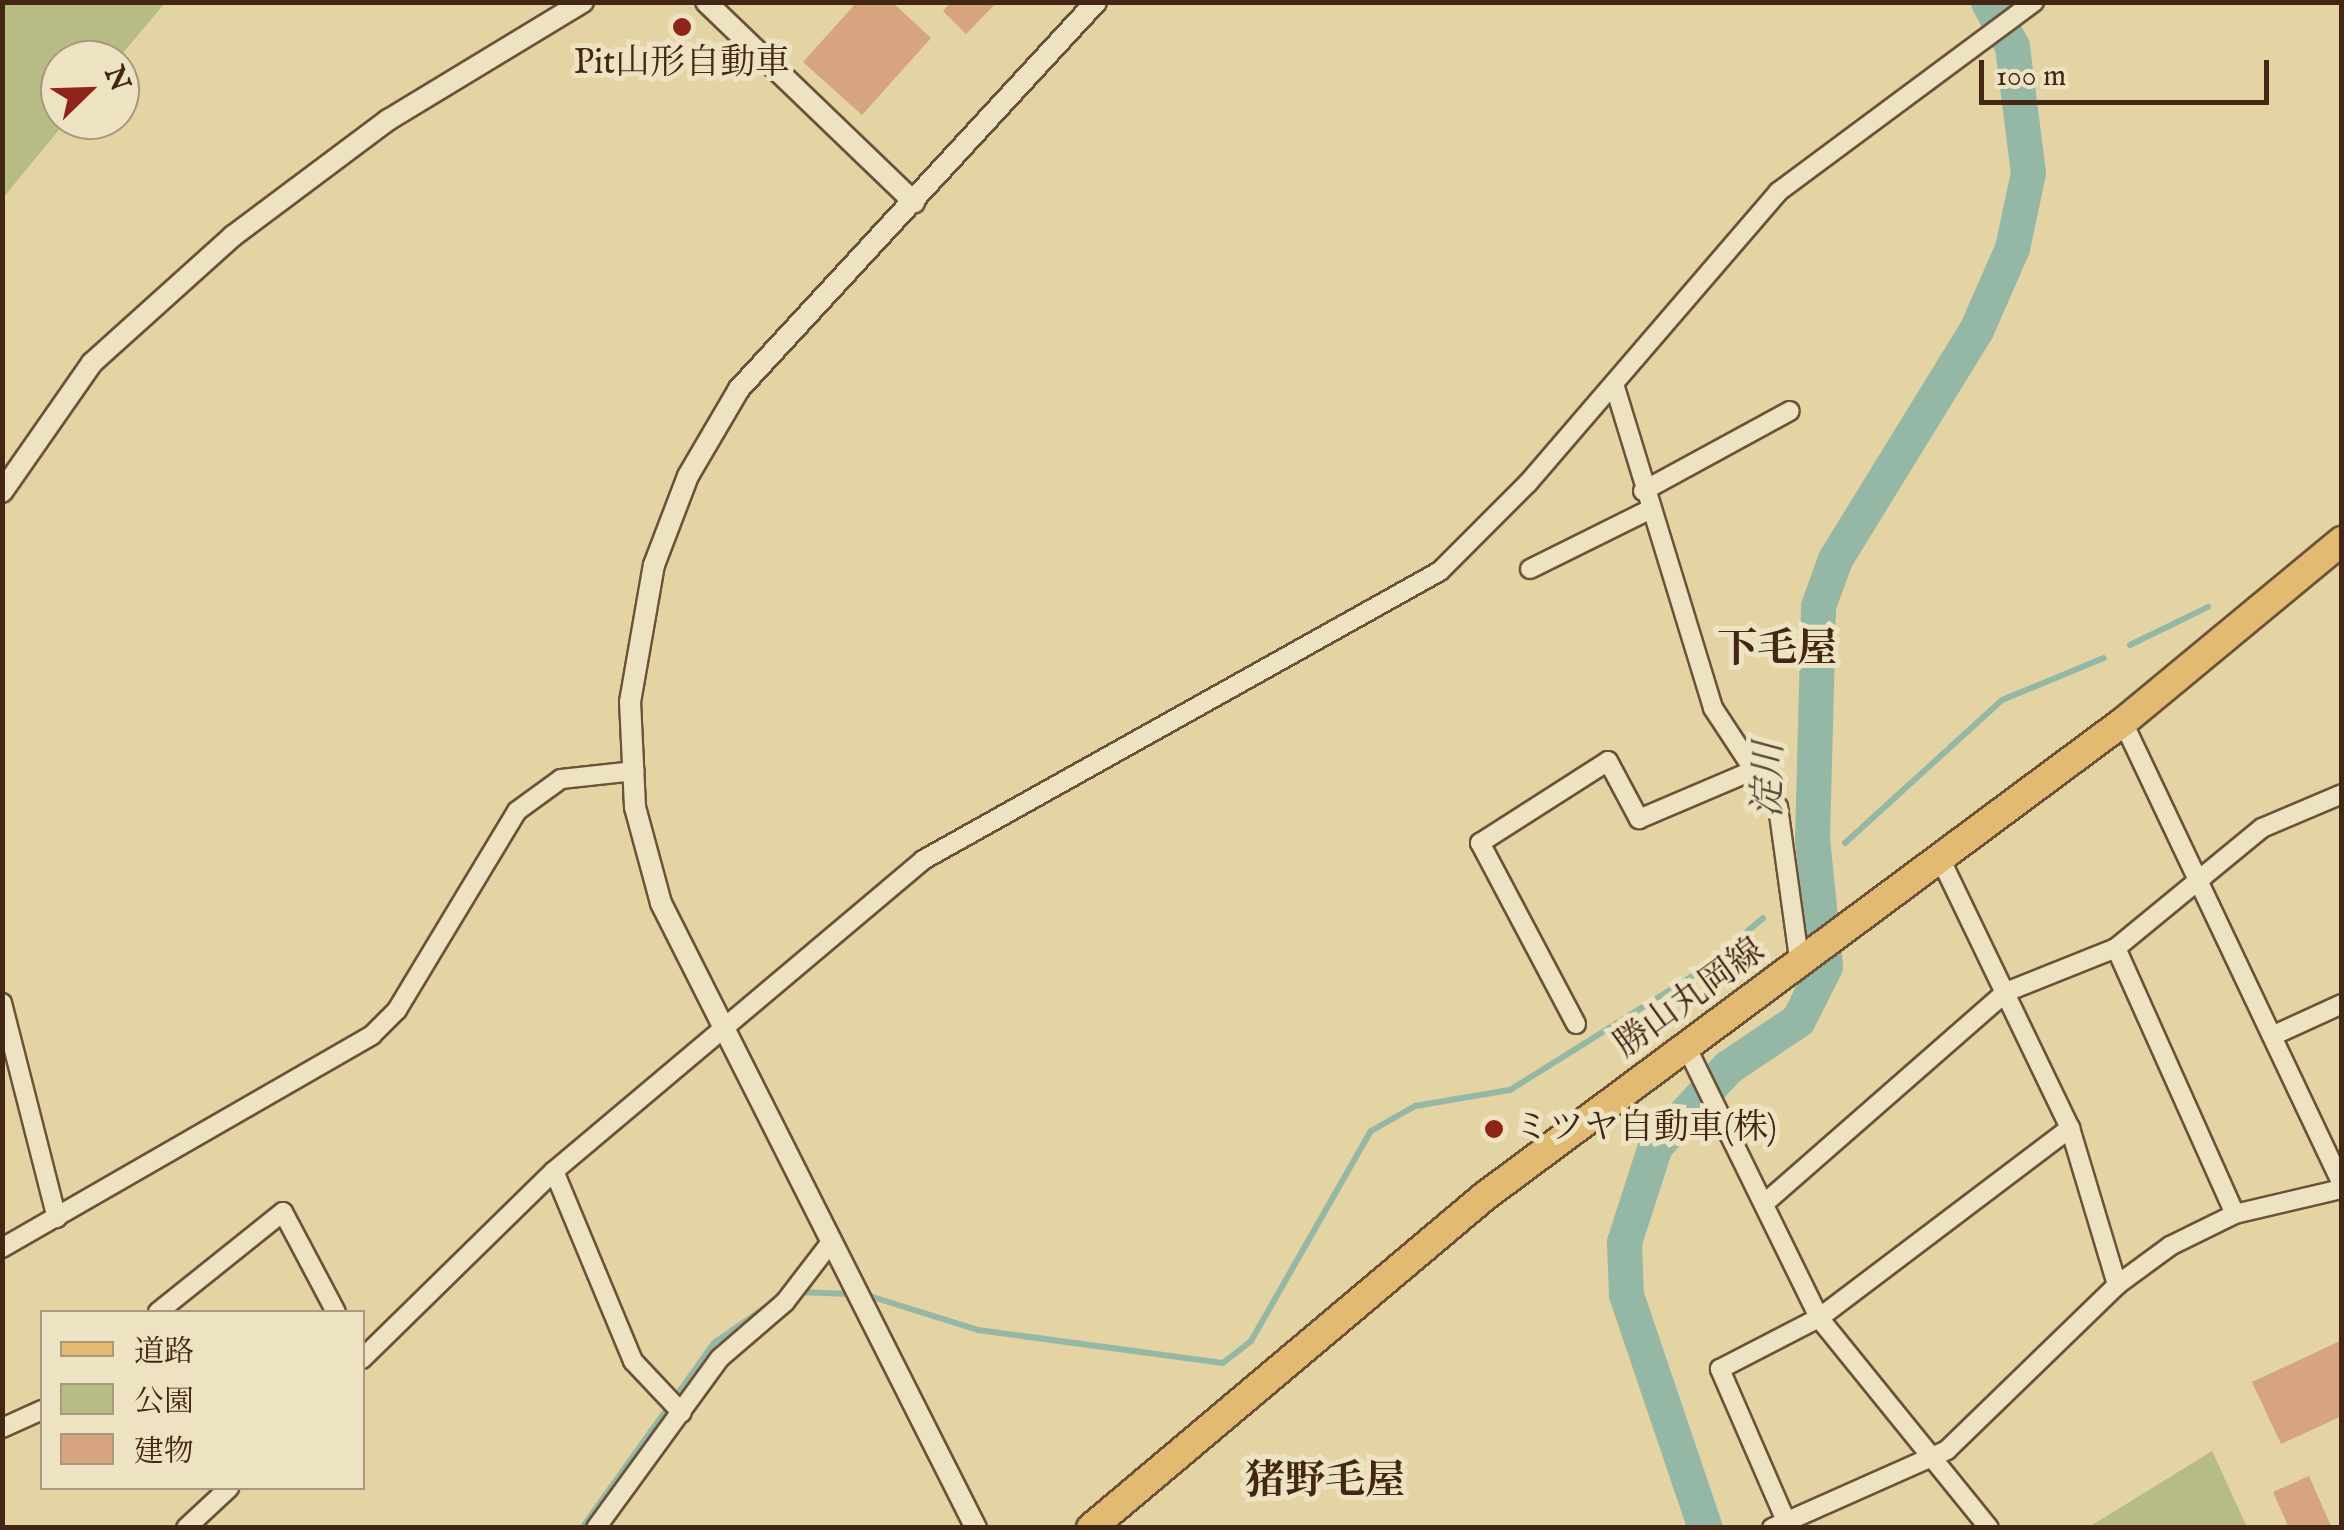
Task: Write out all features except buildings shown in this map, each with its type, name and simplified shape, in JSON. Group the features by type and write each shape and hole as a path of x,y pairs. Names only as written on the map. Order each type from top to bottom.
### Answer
{"main road":[{"name":"勝山丸岡線","path":"1091,1528 1346,1307 1692,1055 1838,936 2123,722 2342,541"}],"street":[{"path":"2,492 92,363 233,236 388,120 583,2"},
{"path":"706,2 914,202"},
{"path":"720,2 729,23"},
{"path":"976,1528 717,1029 660,903 636,771 635,644 688,476 739,389 1096,2"},
{"path":"365,1356 554,1171 717,1029 987,816 1103,766 1340,620 1440,571 1614,384 1778,192 1972,42 2026,7"},
{"path":"1614,384 1643,491 1713,708 1778,807 1805,962"},
{"path":"1643,491 1790,410"},
{"path":"1530,569 1650,510"},
{"path":"2070,1128 1819,1318 1720,1370 1779,1524 1930,1461 2118,1284 2236,1214 2342,1186 2123,722"},
{"path":"1576,1024 1480,843 1608,761 1639,819 1754,770"},
{"path":"2,1248 372,1034 397,1010 516,812 561,779 636,771"},
{"path":"1766,1202 2006,992 2116,948 2201,884 2262,828 2342,794"},
{"path":"1940,858 2070,1128 2118,1284"},
{"path":"2116,948 2236,1214"},
{"path":"2,1003 57,1218"},
{"path":"2272,1036 2342,1004"},
{"path":"1692,1055 1716,1094 1819,1318 1930,1461 1990,1528"},
{"path":"554,1171 633,1361 682,1413"},
{"path":"160,1310 283,1212 335,1310"},
{"path":"596,1528 720,1358 785,1302 828,1246"},
{"path":"2,1428 40,1411"},
{"path":"186,1528 227,1490"}],"green space":[{"path":"3,2 165,3 134,40 40,40 40,140 51,140 3,198"},
{"path":"2212,1451 2247,1527 2089,1527"}],"waterway":[{"name":"淀川","path":"1705,1528 1626,1295 1624,1242 1655,1146 1728,1067 1798,1020 1825,966 1812,839 1818,606 1835,559 1976,330 2012,248 2028,173 2012,46 1988,2"},
{"path":"2130,645 2208,607"},
{"path":"1845,843 2002,700 2104,658"},
{"path":"863,1294 978,1330 1223,1363 1251,1341 1371,1131 1415,1106 1510,1090 1702,970 1763,918"},
{"path":"798,1292 851,1294"},
{"path":"582,1528 714,1343 769,1305"}],"place":[{"name":"Pit山形自動車","path":"682,27"},
{"name":"ミツヤ自動車(株)","path":"1494,1129"}],"district":[{"name":"下毛屋","path":"1777,651"},
{"name":"猪野毛屋","path":"1325,1483"}]}
